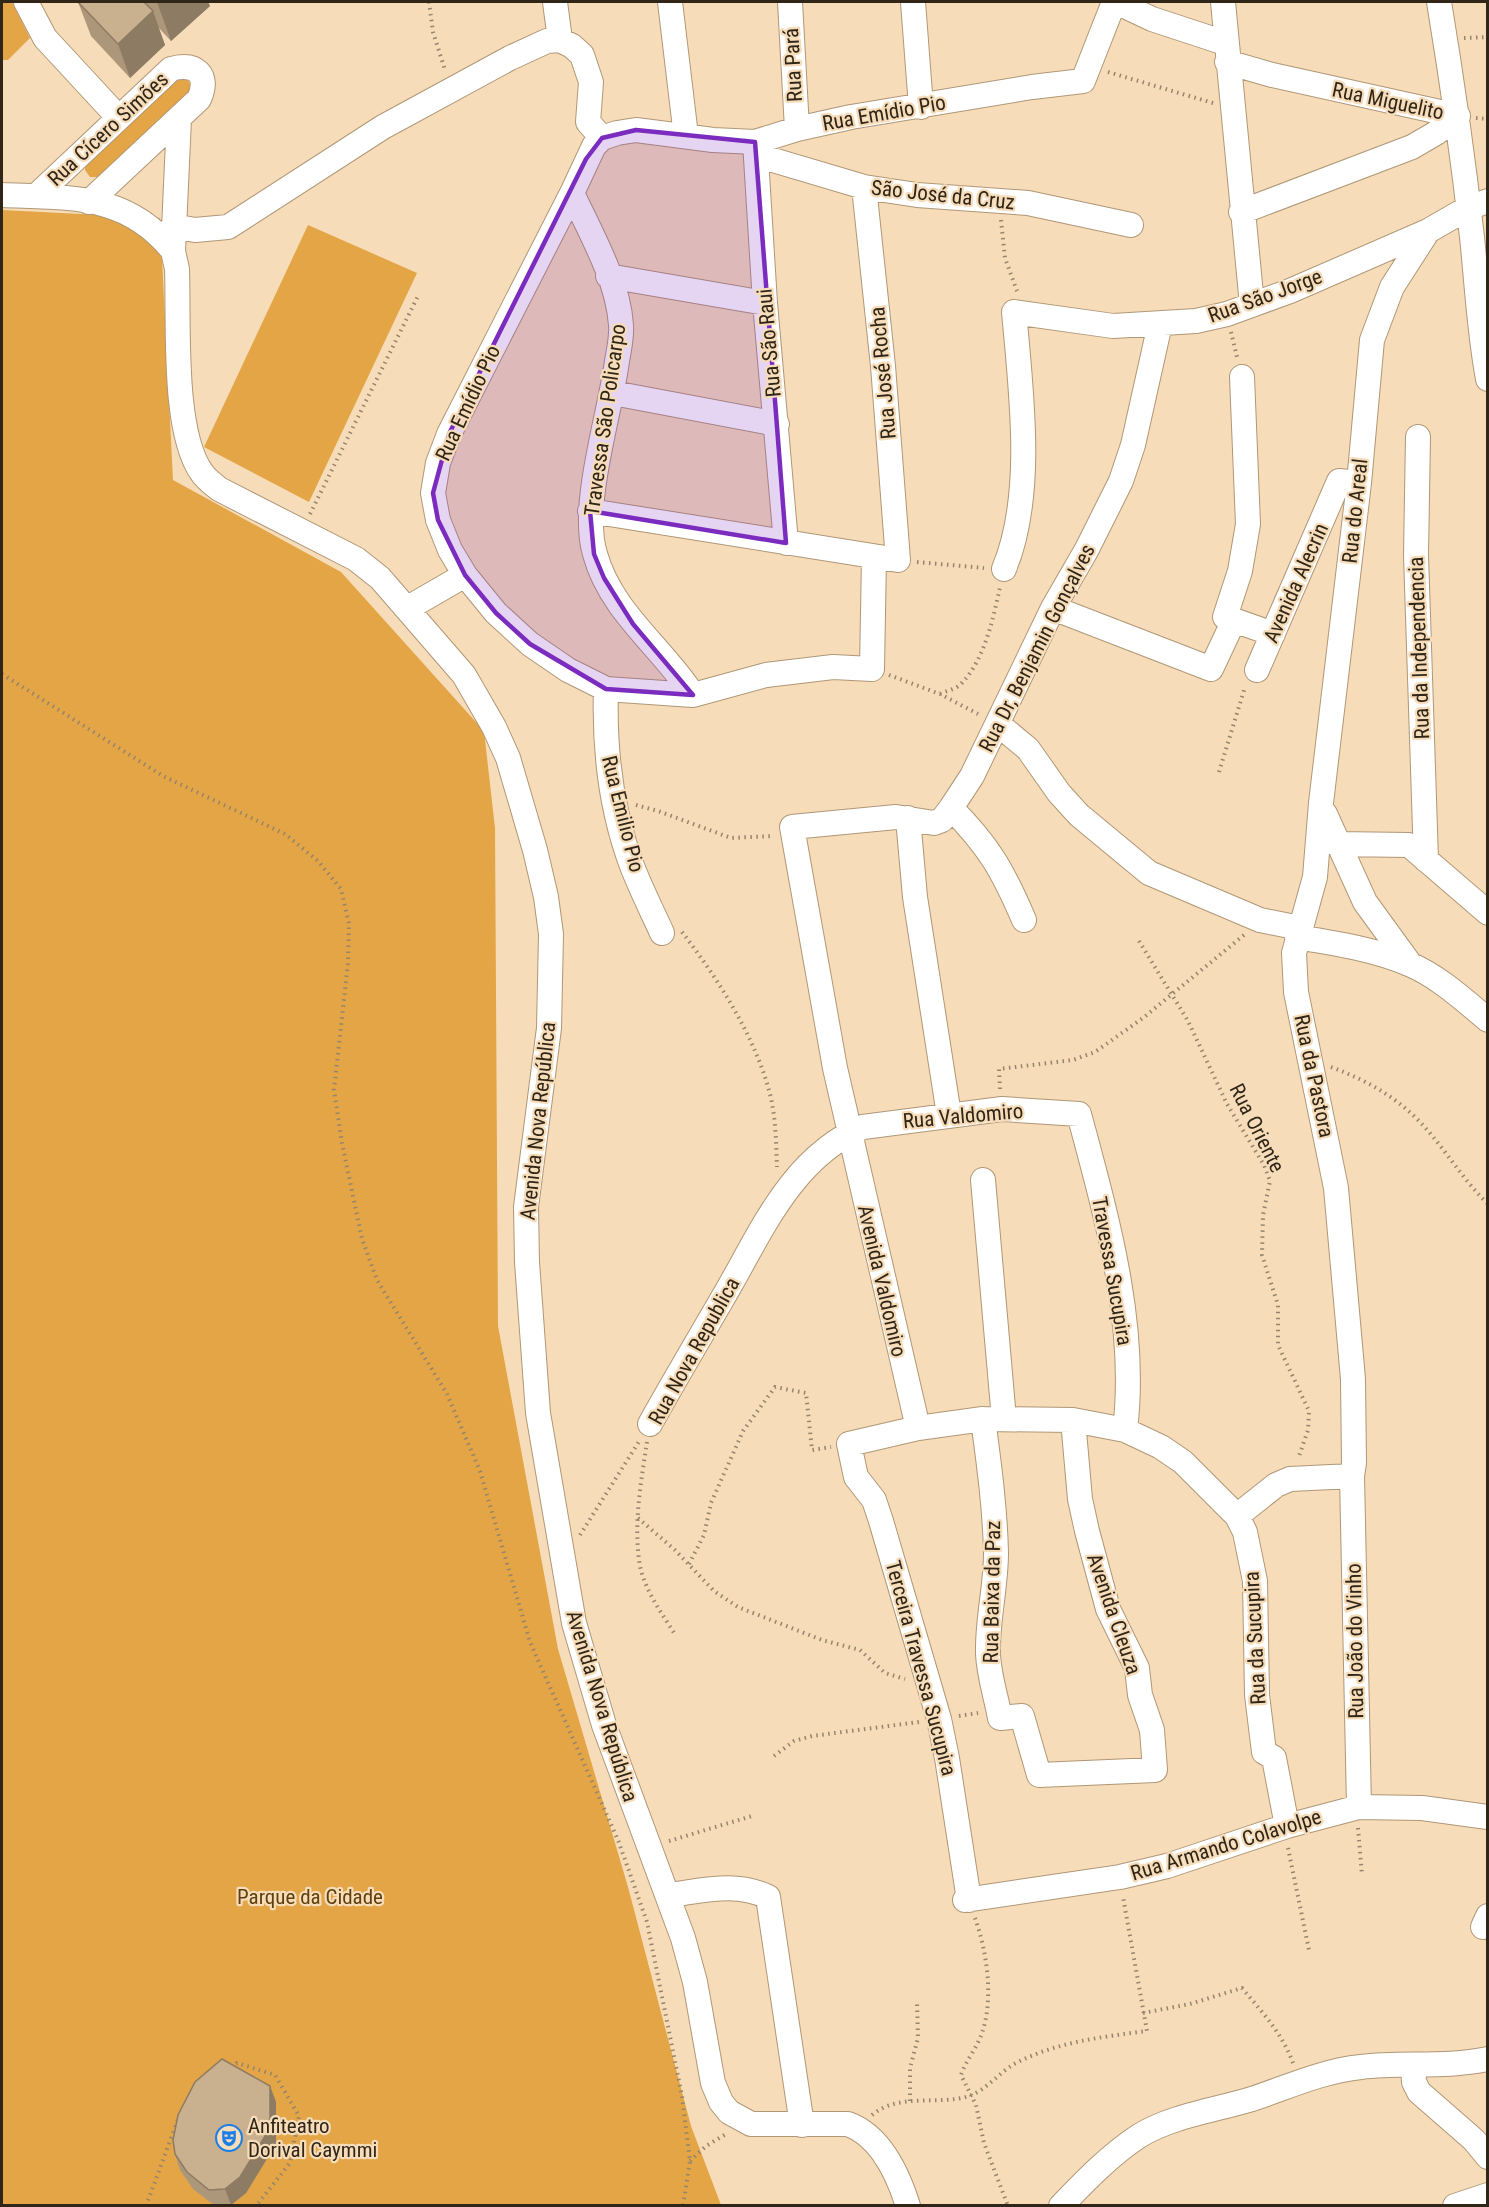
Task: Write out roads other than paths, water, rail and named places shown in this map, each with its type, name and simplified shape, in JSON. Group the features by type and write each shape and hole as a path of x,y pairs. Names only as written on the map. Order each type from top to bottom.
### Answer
{"street":[{"path":"26,2 45,38 119,118"},
{"path":"555,2 560,40"},
{"path":"670,2 686,136"},
{"name":"Rua Pará","path":"790,2 797,129"},
{"path":"913,2 921,107"},
{"name":"Rua Emídio Pio","path":"606,689 568,670 530,644 496,613 465,576 438,520 433,493 438,464 449,434 572,193 586,159 602,138 636,130 735,142 756,149 797,129 851,117 1032,87 1083,81 1115,2"},
{"name":"Rua Miguelito","path":"1115,2 1272,75 1458,116"},
{"path":"1222,2 1252,305"},
{"path":"1439,2 1458,116 1478,205 1479,330 1488,378"},
{"path":"173,226 195,230 228,227 383,127 547,41 560,40 572,46 582,55 591,82 588,122 602,138"},
{"name":"Rua Cícero Simões","path":"2,195 90,201 199,99 204,88 198,73 194,68 184,65 171,69 36,196"},
{"name":"Rua Miguelito","path":"1241,212 1412,147 1436,133 1458,116"},
{"name":"Avenida Nova República","path":"178,118 173,226 177,269 182,404 185,431 202,474 219,489 356,559 380,578 464,675 494,727 520,795 546,897 551,934 549,1028 526,1207 538,1413 574,1623 588,1674 692,1966 713,2083 729,2112 752,2124 802,2125"},
{"name":"São José da Cruz","path":"756,149 864,187 1078,212 1131,225"},
{"name":"Rua São Raui","path":"756,149 765,303 786,543"},
{"name":"Rua José Rocha","path":"864,187 883,366 898,560 874,556"},
{"name":"Travessa São Policarpo","path":"572,193 617,297 621,328 613,393 590,511 594,554 604,578 633,624 669,663 693,695"},
{"path":"90,201 130,212 148,222 174,251"},
{"name":"Rua São Jorge","path":"1004,569 1018,517 1024,427 1019,313 1113,326 1196,321 1227,314 1428,231 1478,205"},
{"name":"Rua do Areal","path":"1321,803 1359,483 1372,340 1392,287 1428,231"},
{"path":"608,276 765,303"},
{"name":"Rua Dr, Benjamin Gonçalves","path":"793,830 908,818 934,824 942,820 951,808 972,776 1053,608 1121,482 1133,445 1160,324"},
{"path":"1242,377 1248,524 1240,572 1224,617 1273,634"},
{"path":"613,393 777,424"},
{"name":"Rua da Independencia","path":"1418,437 1416,555 1426,860"},
{"name":"Avenida Alecrin","path":"1257,670 1340,481 1359,483"},
{"path":"590,511 874,556 872,669 833,667 766,675 693,695 606,689"},
{"path":"408,608 465,576"},
{"path":"1053,608 1211,669 1234,620"},
{"name":"Rua Emilio Pio","path":"606,689 607,757 615,800 632,865 671,931"},
{"path":"998,724 1028,749 1059,793 1079,815 1134,863 1177,886 1260,920 1410,964 1488,1020"},
{"path":"1321,803 1336,844 1365,902 1410,964"},
{"name":"Rua da Pastora","path":"1321,803 1314,877 1293,953 1296,992 1336,1188 1354,1403 1352,1476"},
{"path":"951,808 971,828 1003,871 1023,920"},
{"path":"908,818 915,897 949,1115"},
{"name":"Avenida Valdomiro","path":"793,830 823,1010 848,1133 918,1428"},
{"path":"1336,844 1409,845 1488,913"},
{"name":"Rua Valdomiro","path":"848,1133 873,1125 1002,1109 1079,1114"},
{"name":"Travessa Sucupira","path":"1079,1114 1107,1226 1121,1304 1128,1376 1125,1430"},
{"name":"Rua Nova Republica","path":"650,1424 769,1215 794,1180 824,1151 848,1133"},
{"name":"Rua Baixa da Paz","path":"983,1180 994,1419 996,1552 988,1657 1000,1718 1022,1716 1039,1775"},
{"name":"Rua da Sucupira","path":"849,1444 918,1428 994,1419 1074,1420 1125,1430 1161,1447 1183,1462 1237,1516 1245,1532 1255,1581 1257,1695 1264,1752 1274,1758 1287,1826"},
{"name":"Avenida Cleuza","path":"1039,1775 1155,1770 1152,1730 1140,1695 1137,1668 1108,1609 1087,1531 1080,1499 1074,1420"},
{"name":"Terceira Travessa Sucupira","path":"849,1444 856,1477 874,1500 881,1521 939,1719 947,1758 967,1900"},
{"path":"1237,1516 1276,1485 1290,1479 1352,1476"},
{"name":"Rua João do Vinho","path":"1352,1476 1359,1807"},
{"name":"Rua Armando Colavolpe","path":"967,1900 1120,1877 1198,1857 1287,1826 1359,1807 1422,1808 1488,1817"},
{"path":"668,1895 737,1887 753,1889 768,1897 802,2125 848,2124 858,2127 880,2148 890,2164 908,2205"},
{"path":"1061,2205 1118,2152 1141,2135 1178,2121 1253,2098 1299,2080 1358,2067 1448,2066 1488,2059"},
{"path":"1413,2066 1419,2092 1474,2140 1488,2157"},
{"path":"1455,2205 1488,2195"}],"place":[{"name":"Anfiteatro Dorival Caymmi","path":"229,2138"}],"park label":[{"name":"Parque da Cidade","path":"310,1897"}]}
